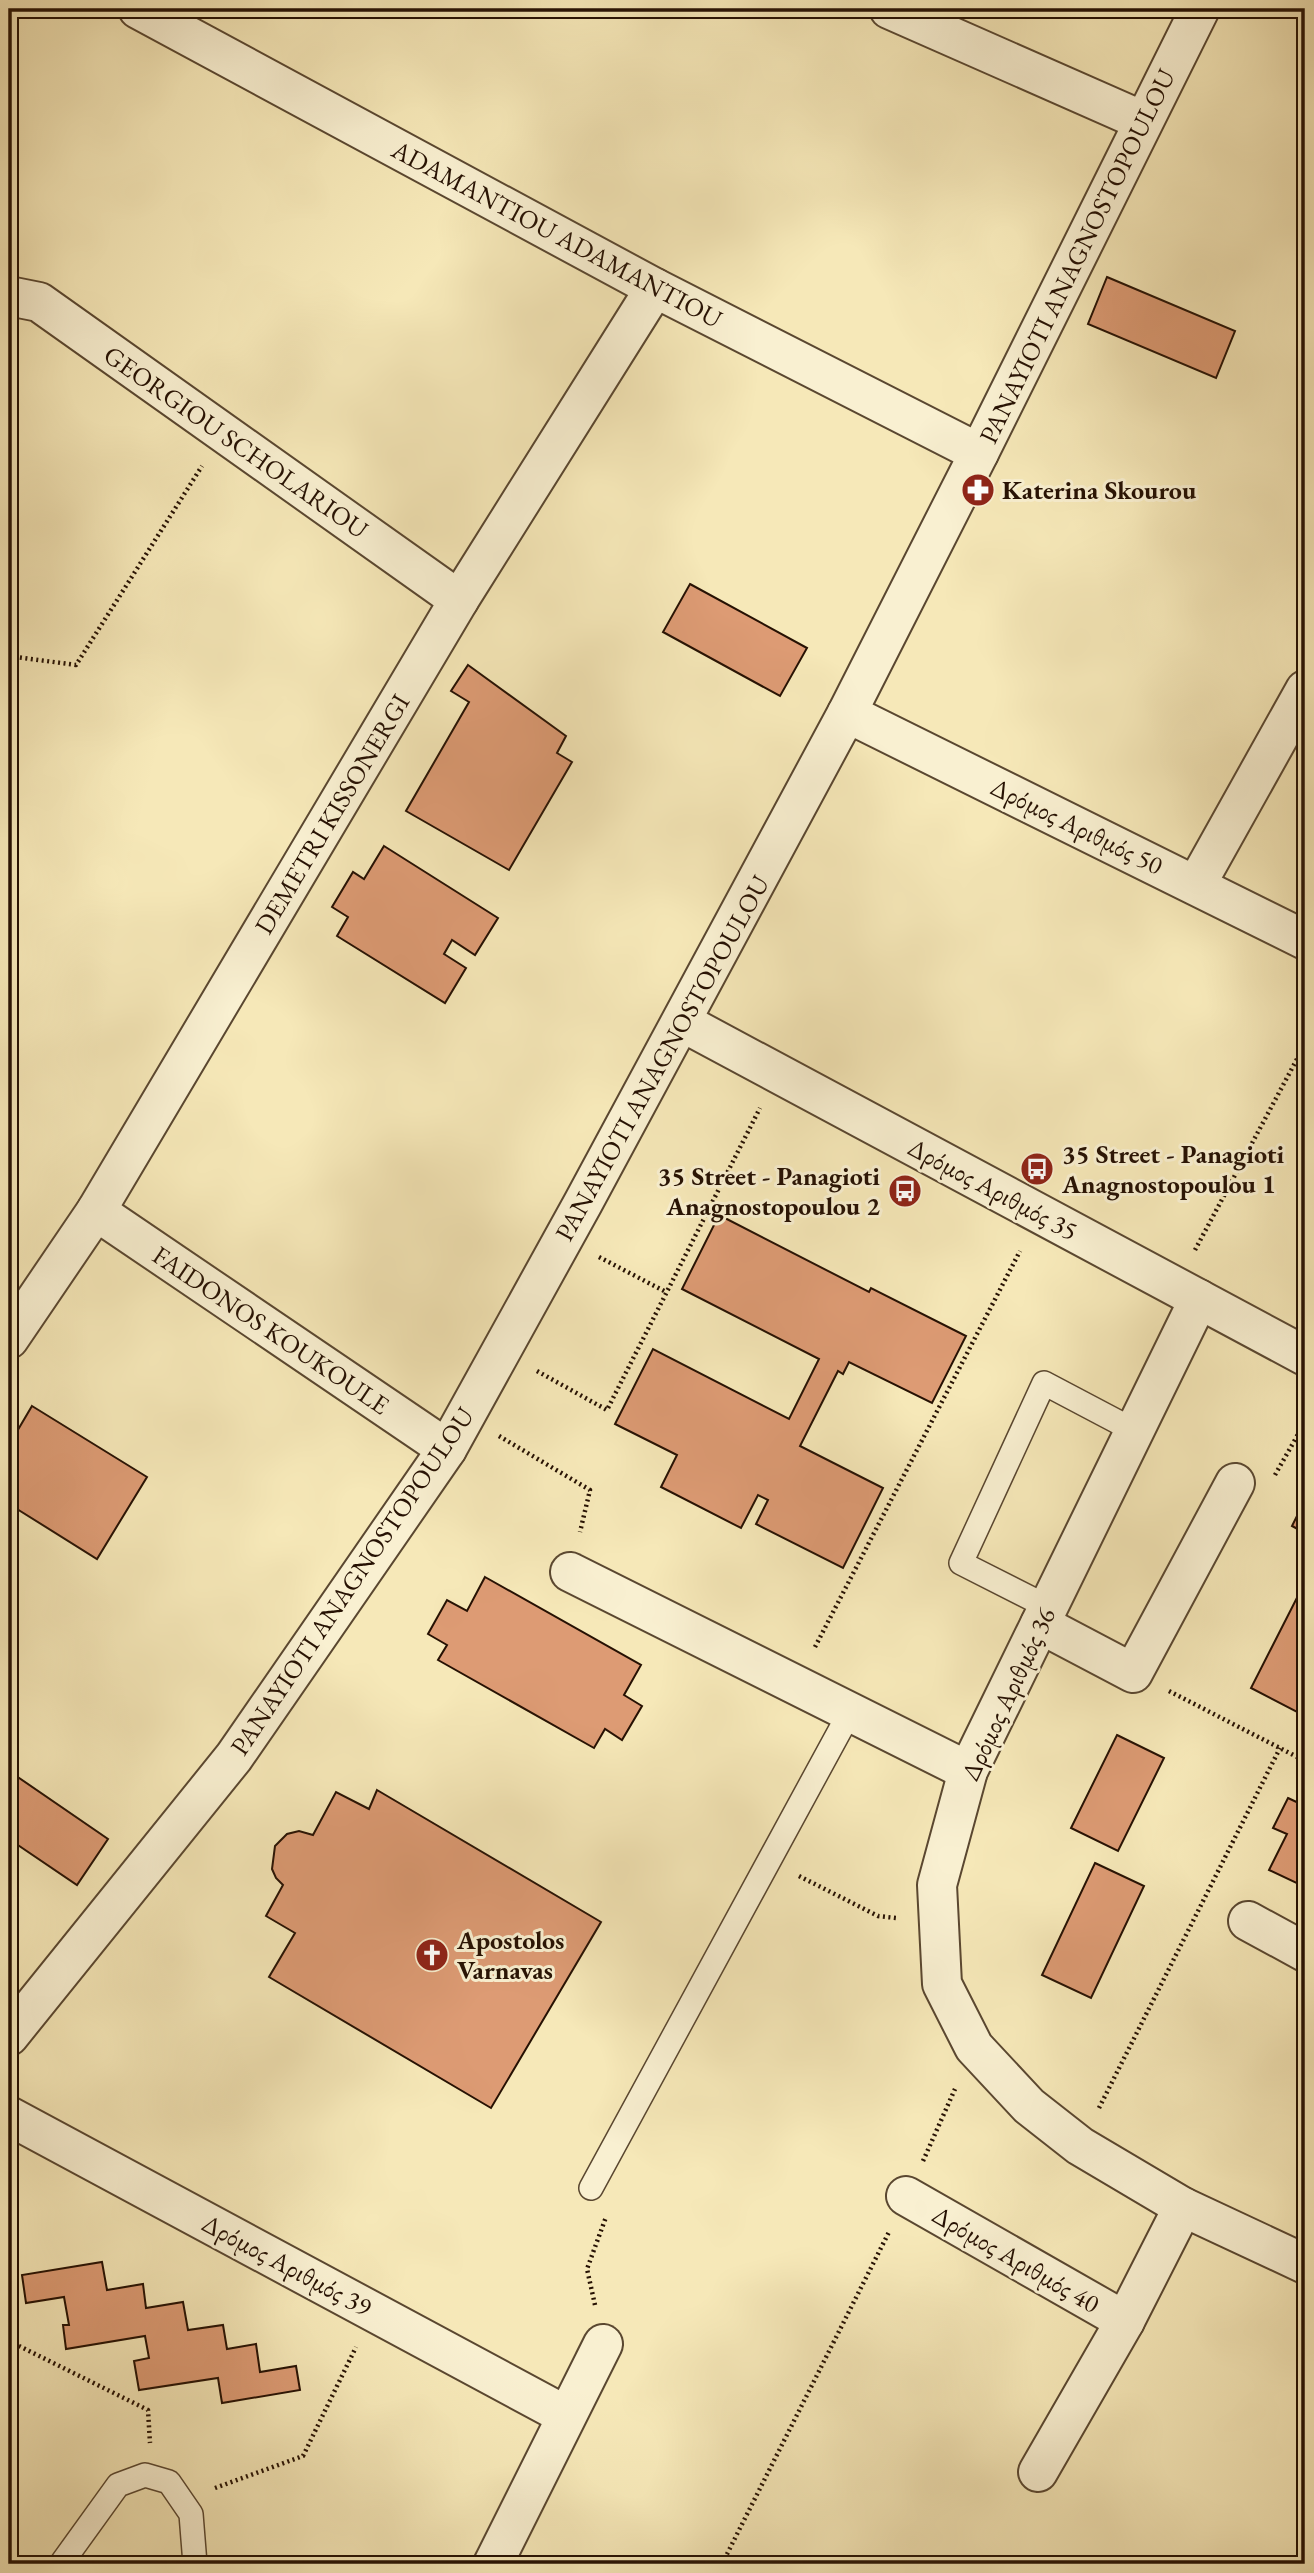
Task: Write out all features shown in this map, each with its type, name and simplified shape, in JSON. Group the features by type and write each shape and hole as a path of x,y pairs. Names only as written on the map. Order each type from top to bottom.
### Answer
{"street":[{"name":"ADAMANTIOU ADAMANTIOU","path":"138,9 655,288 979,453"},
{"path":"889,9 1143,121"},
{"name":"PANAYIOTI ANAGNOSTOPOULOU","path":"9,2036 233,1757 447,1449 682,1021 847,713 1200,9"},
{"name":"DEMETRI KISSONERGI","path":"9,1339 96,1211 459,600 655,288"},
{"name":"GEORGIOU SCHOLARIOU","path":"9,296 39,302 459,600"},
{"path":"1196,885 1305,690"},
{"name":"Δρόμος Αριθμός 50","path":"847,713 1305,940"},
{"name":"Δρόμος Αριθμός 35","path":"682,1021 1305,1356"},
{"name":"FAIDONOS KOUKOULE","path":"96,1211 447,1449"},
{"name":"Δρόμος Αριθμός 36","path":"1187,1293 1135,1431 968,1771 937,1885 942,1984 974,2046 1029,2106 1080,2146 1183,2207 1305,2264"},
{"path":"1044,1615 1133,1673 1235,1483"},
{"path":"570,1572 968,1771"},
{"path":"1248,1921 1305,1952"},
{"name":"Δρόμος Αριθμός 39","path":"9,2116 565,2415"},
{"name":"Δρόμος Αριθμός 40","path":"906,2196 1125,2321"},
{"name":"Δρόμος Αριθμός 40","path":"1038,2472 1125,2321 1183,2207"},
{"path":"494,2564 565,2415 603,2344"}],"lane":[{"path":"1044,1615 961,1563 1044,1383 1135,1431"},
{"path":"591,2188 849,1712"},
{"path":"61,2564 118,2484 145,2475 169,2482 191,2514 195,2564"}],"path":[{"path":"9,656 76,666 223,432"},
{"path":"1187,1293 1305,1044"},
{"path":"501,1351 607,1410 778,1073"},
{"path":"796,1686 1040,1213"},
{"path":"563,1239 666,1292"},
{"path":"465,1416 590,1490 570,1572"},
{"path":"1235,1483 1277,1475 1305,1422"},
{"path":"1133,1673 1305,1760"},
{"path":"1080,2146 1280,1748"},
{"path":"769,1860 878,1916 939,1921"},
{"path":"722,2564 906,2196 974,2046"},
{"path":"591,2188 606,2217 587,2269 603,2344"},
{"path":"181,2500 303,2456 374,2312"},
{"path":"9,2341 148,2410 153,2478"}],"building":[{"path":"1107,277 1235,331 1216,378 1088,324"},
{"path":"690,584 807,648 780,696 663,632"},
{"path":"468,665 566,736 557,753 572,762 509,870 406,811 469,702 451,691"},
{"path":"384,846 498,918 475,955 452,940 444,954 466,968 445,1003 337,936 348,917 332,907 353,872 364,879"},
{"path":"719,1215 869,1292 871,1288 966,1336 932,1403 849,1362 843,1374 838,1371 800,1446 883,1488 843,1568 756,1524 768,1500 758,1495 741,1528 661,1487 677,1455 615,1424 653,1349 789,1419 819,1359 682,1289"},
{"path":"32,1406 147,1477 97,1559 9,1504 9,1445"},
{"path":"1305,1500 1305,1533 1292,1526"},
{"path":"485,1577 641,1665 624,1695 642,1706 622,1740 605,1729 594,1748 438,1660 447,1645 428,1634 447,1600 467,1611"},
{"path":"1305,1582 1305,1702 1299,1713 1251,1688"},
{"path":"1117,1735 1164,1758 1118,1851 1071,1828"},
{"path":"9,1771 108,1839 77,1885 9,1839"},
{"name":"Apostolos Varnavas","path":"377,1790 601,1922 491,2108 269,1977 295,1933 266,1916 283,1885 272,1869 275,1846 287,1834 299,1831 313,1835 336,1792 369,1809"},
{"path":"1288,1798 1305,1806 1305,1887 1269,1870 1287,1834 1273,1828"},
{"path":"1095,1863 1144,1886 1091,1998 1042,1975"},
{"path":"102,2262 107,2290 143,2284 146,2308 183,2302 188,2330 223,2325 227,2349 256,2344 260,2372 296,2366 300,2390 222,2403 218,2378 139,2390 134,2361 149,2358 145,2336 66,2349 63,2325 69,2325 64,2297 26,2303 22,2275"}],"place":[{"name":"Katerina Skourou","path":"978,490"},
{"name":"35 Street - Panagioti Anagnostopoulou 1","path":"1037,1169"},
{"name":"35 Street - Panagioti Anagnostopoulou 2","path":"905,1191"},
{"name":"Apostolos Varnavas","path":"432,1955"}]}
